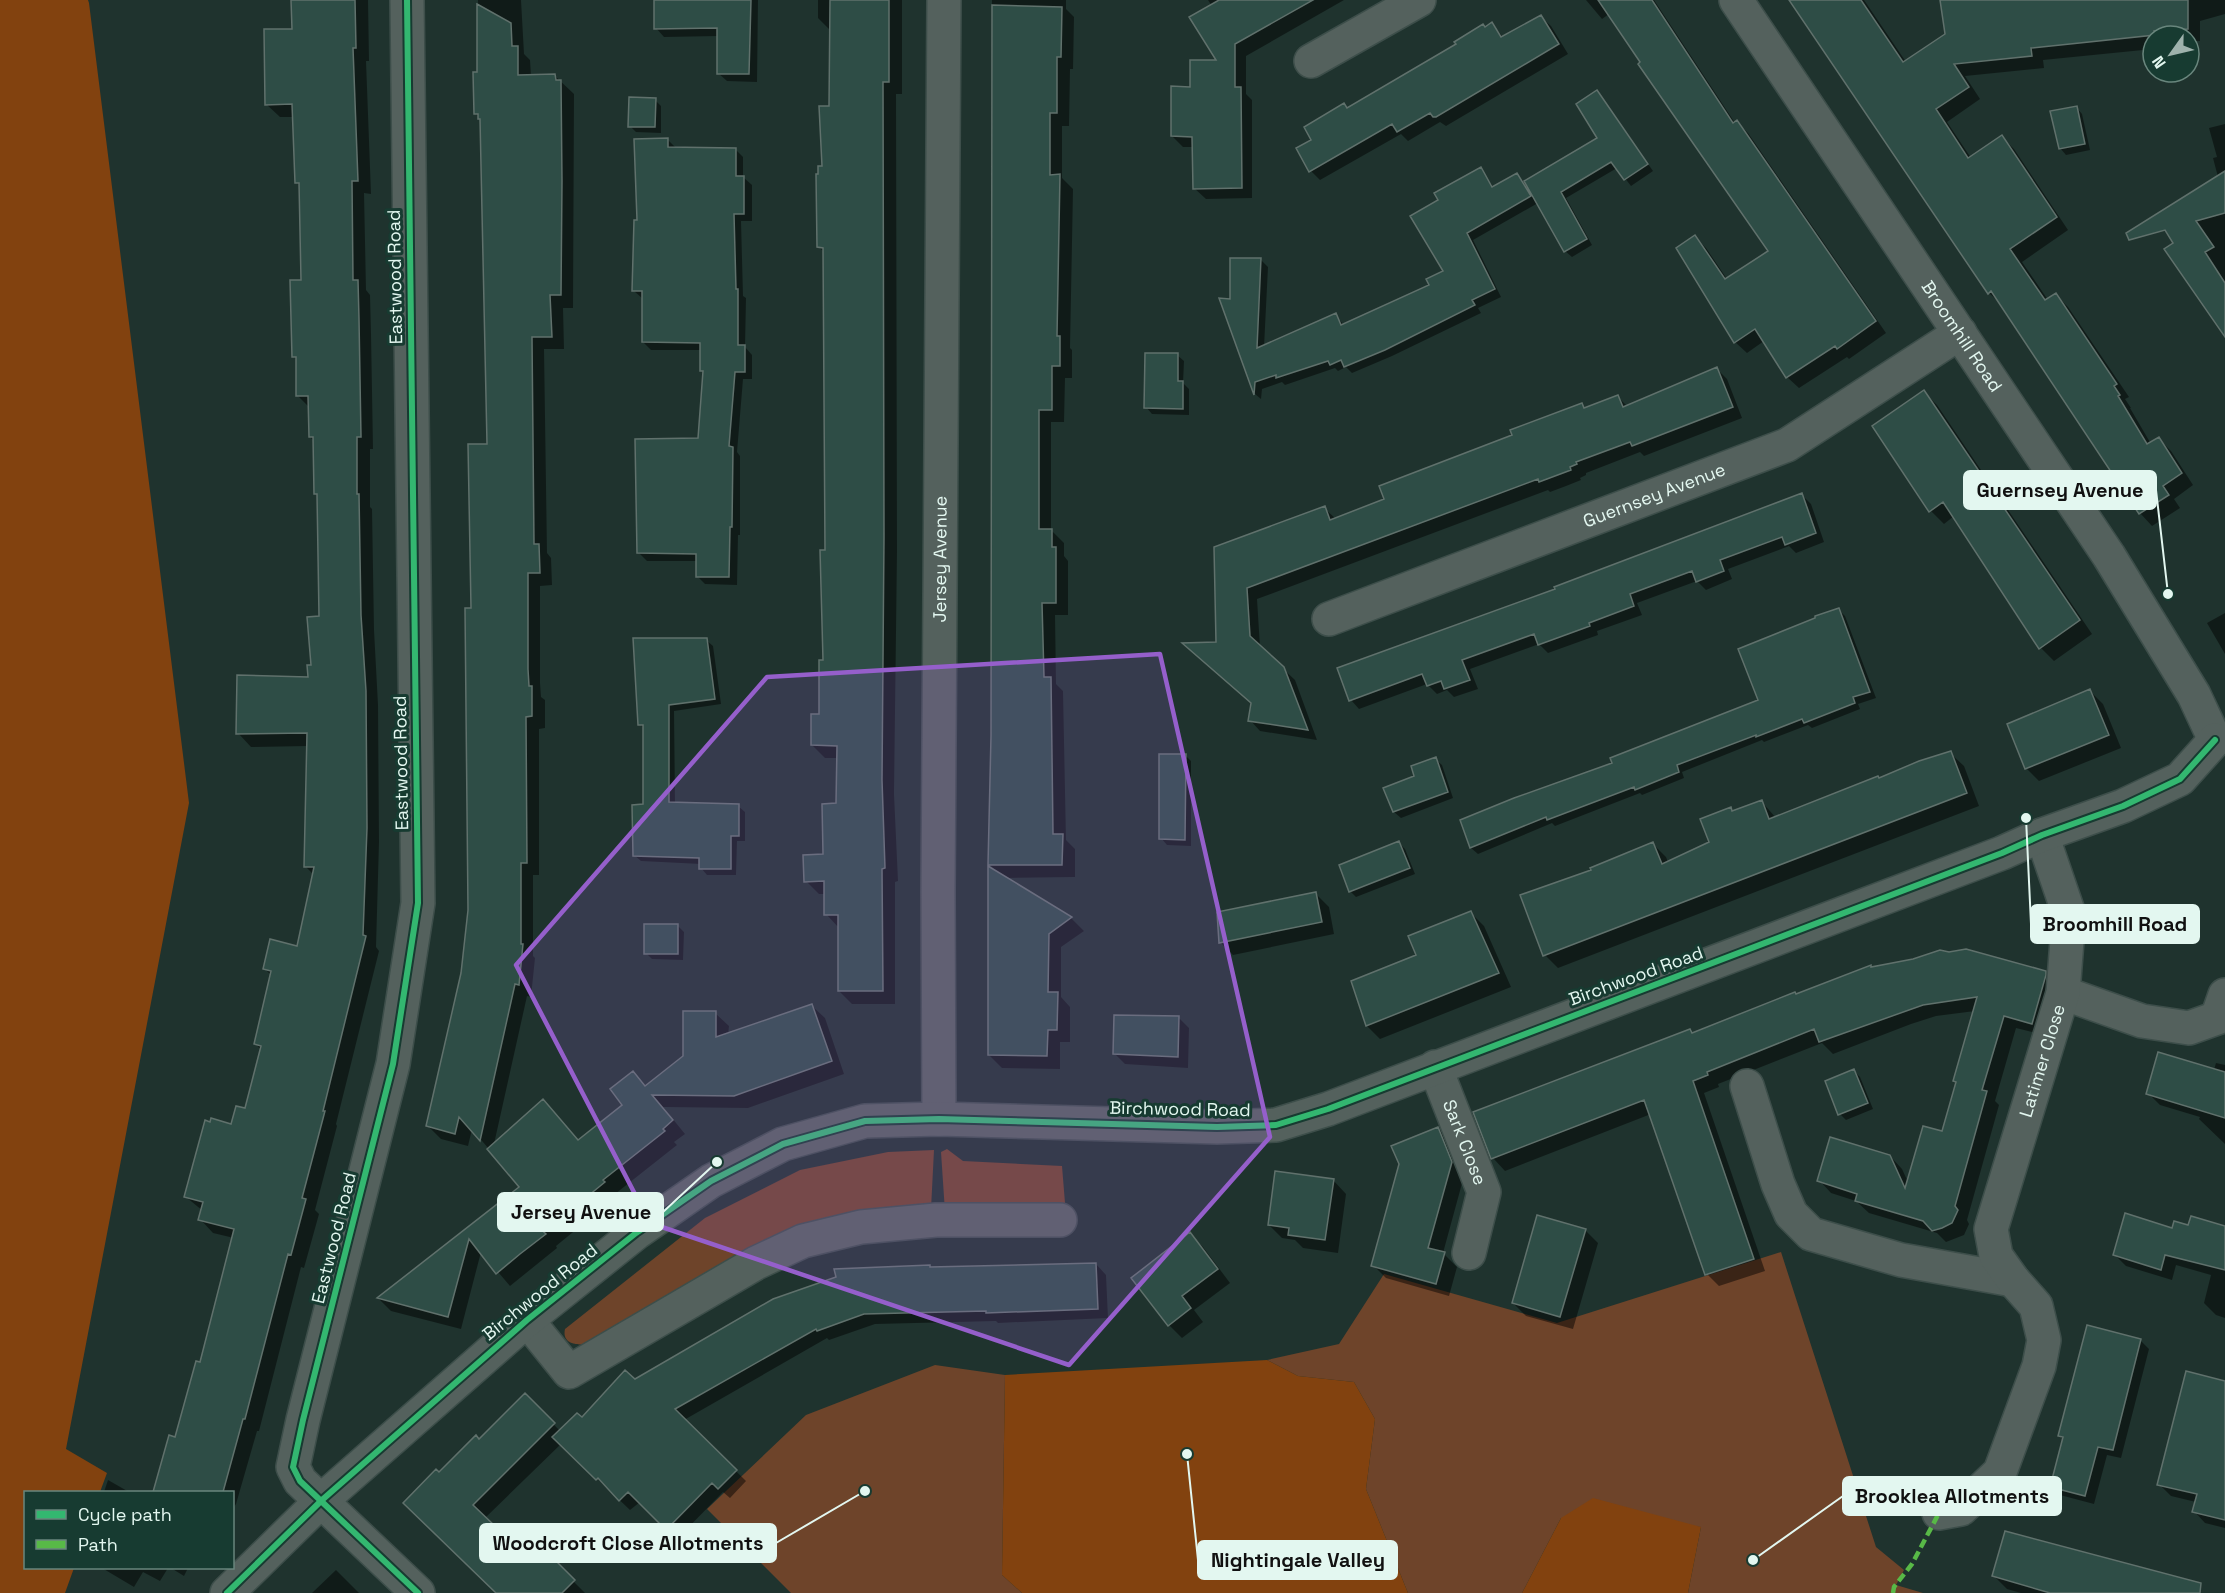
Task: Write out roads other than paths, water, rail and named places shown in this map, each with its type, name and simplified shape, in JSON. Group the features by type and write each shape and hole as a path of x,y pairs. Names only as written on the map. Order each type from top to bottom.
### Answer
{"street":[{"name":"Eastwood Road","path":"322,1500 300,1481 293,1467 393,1064 418,903 407,0"},
{"name":"Jersey Avenue","path":"939,1119 938,892 944,0"},
{"path":"1311,61 1419,0"},
{"name":"Broomhill Road","path":"1736,0 2109,556 2220,739"},
{"name":"Guernsey Avenue","path":"1329,620 1787,445 1960,333"},
{"name":"Birchwood Road","path":"227,1593 322,1500 527,1320 636,1233 711,1181 783,1144 865,1121 939,1119 1217,1127 1276,1125 1328,1109 1674,979 2002,853 2042,835 2123,806 2180,779 2220,739"},
{"name":"Latimer Close","path":"1939,1513 1961,1509 2000,1472 2039,1366 2044,1340 2036,1306 1996,1257 1990,1229 2063,993 2069,915 2042,835"},
{"path":"2063,993 2142,1021 2189,1028 2217,1018 2225,995"},
{"name":"Sark Close","path":"1436,1067 1484,1192 1469,1253"},
{"path":"1747,1086 1778,1184 1791,1214 1811,1234 1901,1260 2013,1280"},
{"name":"Birchwood Road","path":"527,1320 569,1372 756,1263 803,1241 861,1227 936,1220 1060,1220"},
{"path":"322,1500 418,1593"}],"place":[{"name":"Guernsey Avenue","path":"2168,594"},
{"name":"Broomhill Road","path":"2026,818"},
{"name":"Jersey Avenue","path":"717,1162"},
{"name":"Nightingale Valley","path":"1187,1454"},
{"name":"Woodcroft Close Allotments","path":"865,1491"},
{"name":"Brooklea Allotments","path":"1753,1560"}]}
